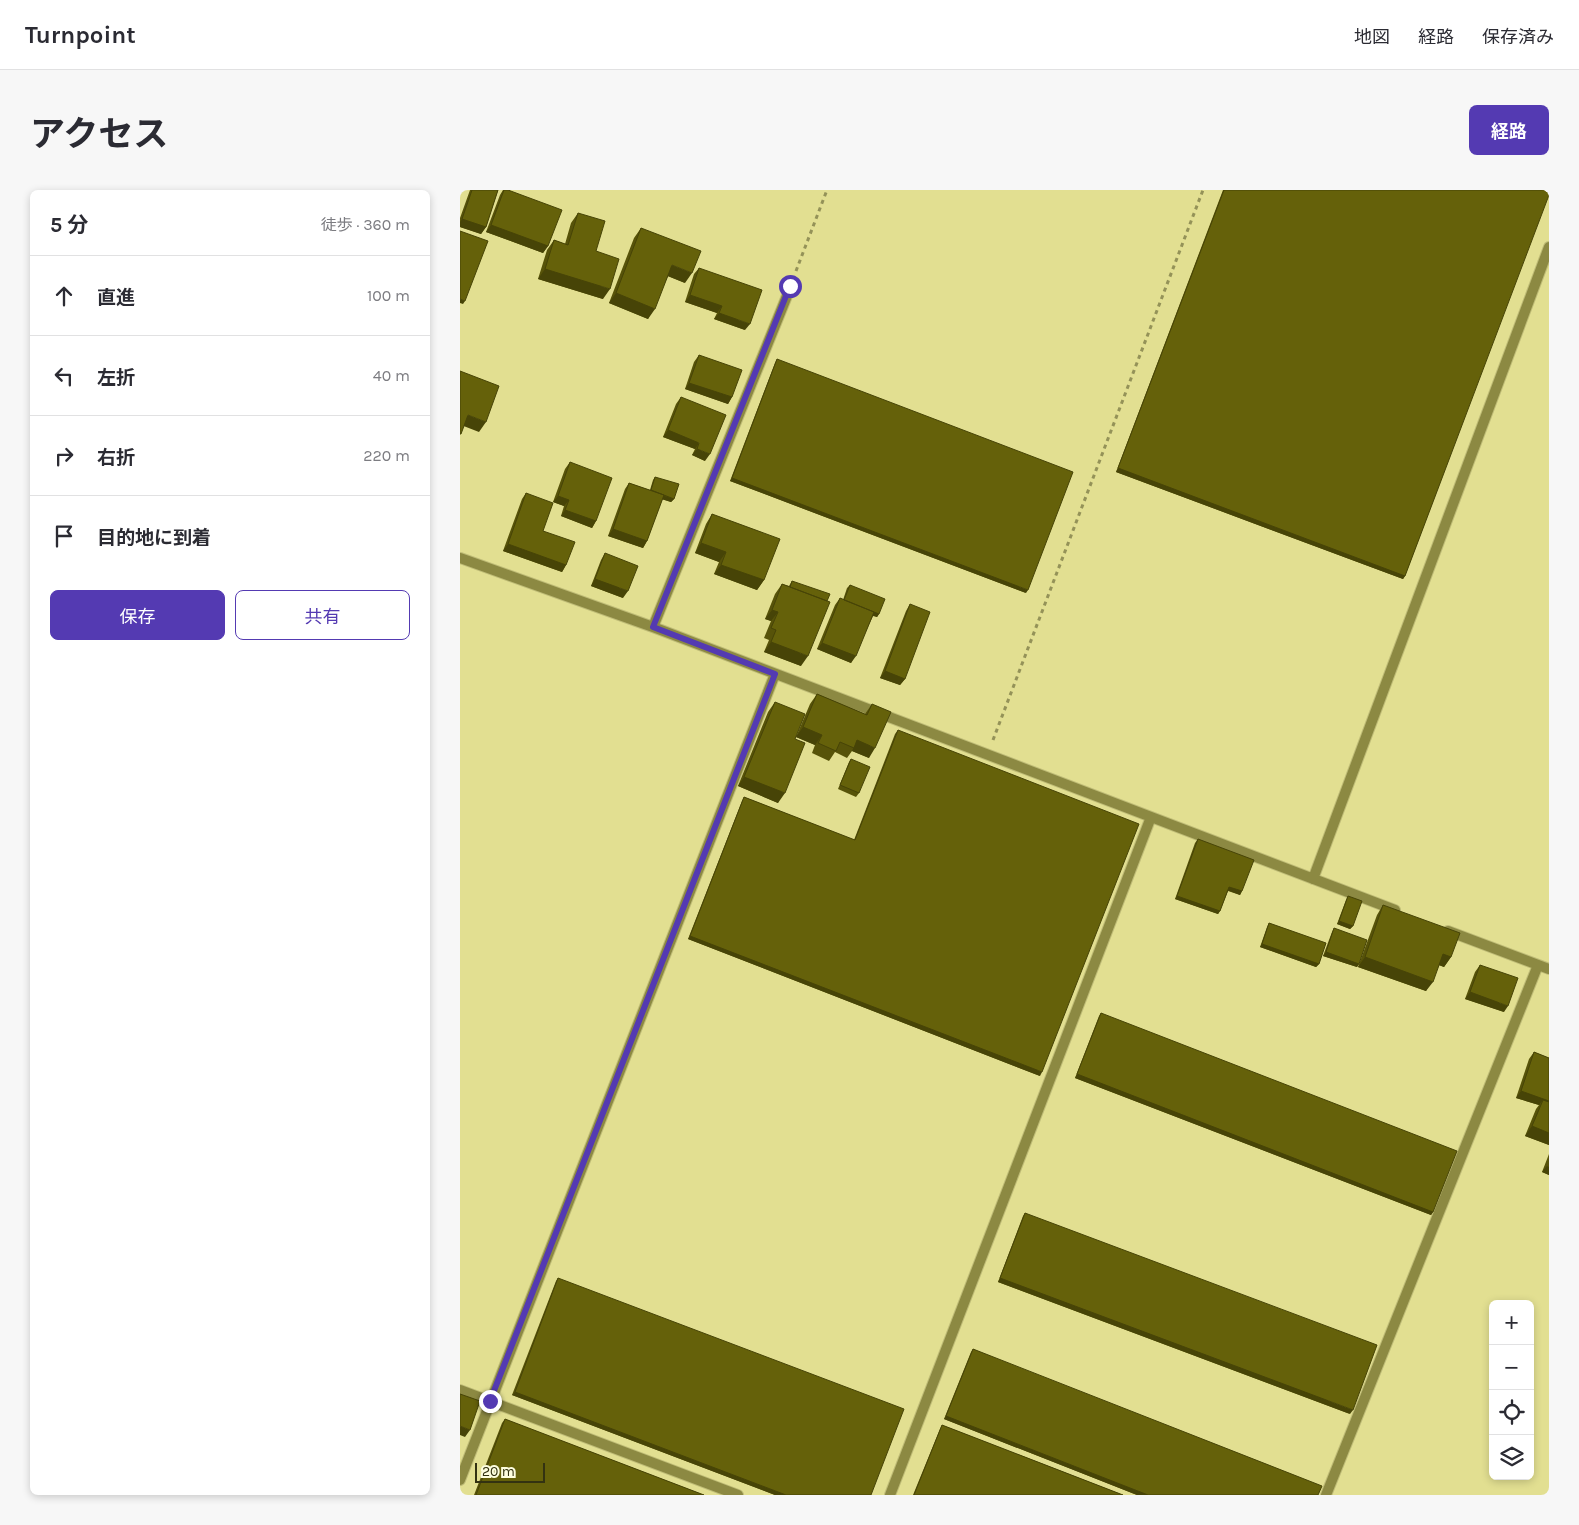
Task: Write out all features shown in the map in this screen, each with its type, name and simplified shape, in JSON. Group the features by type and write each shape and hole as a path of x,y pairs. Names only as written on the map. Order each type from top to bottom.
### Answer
{"street":[{"path":"1312,879 1549,247"},
{"path":"653,627 790,286"},
{"path":"460,558 653,627 1403,913"},
{"path":"460,1480 775,674"},
{"path":"890,1495 1151,817"},
{"path":"1439,927 1549,969"},
{"path":"1326,1495 1538,965"},
{"path":"460,1390 738,1495"}],"path":[{"path":"790,286 827,190"},
{"path":"988,755 1203,190"}],"building":[{"path":"472,190 498,190 486,227 462,219"},
{"path":"504,190 562,210 548,246 491,225"},
{"path":"1224,190 1549,190 1549,195 1405,576 1118,468"},
{"path":"578,213 605,221 596,251 619,259 610,289 545,269 554,240 568,245"},
{"path":"641,228 701,251 692,273 672,265 655,309 616,293"},
{"path":"460,231 488,241 465,301 460,299"},
{"path":"699,268 762,290 750,324 719,313 722,306 690,295"},
{"path":"699,355 742,370 732,397 689,383"},
{"path":"777,359 1073,472 1028,590 732,478"},
{"path":"460,371 499,386 486,422 468,415 461,434 460,434"},
{"path":"681,397 726,415 710,454 697,449 699,443 668,430"},
{"path":"570,462 612,478 596,521 565,510 569,500 558,496"},
{"path":"655,477 679,484 674,499 651,490"},
{"path":"629,483 664,495 647,541 613,529"},
{"path":"526,493 553,503 543,531 575,542 566,565 508,544"},
{"path":"712,514 780,539 764,580 721,565 726,552 701,543"},
{"path":"605,553 638,566 628,591 595,579"},
{"path":"792,581 830,594 827,601 790,587"},
{"path":"782,584 830,602 808,656 771,642 776,630 771,628 778,612 772,610"},
{"path":"850,585 885,599 879,614 844,600"},
{"path":"840,598 874,612 856,656 822,643"},
{"path":"910,604 930,612 905,679 885,671"},
{"path":"817,694 867,715 872,704 891,712 875,748 857,740 854,748 840,742 836,751 818,743 822,735 803,727"},
{"path":"775,702 805,714 795,739 805,743 785,793 744,777"},
{"path":"898,730 1139,824 1042,1072 690,936 744,797 855,840"},
{"path":"851,759 870,767 859,793 840,785"},
{"path":"1198,839 1254,860 1242,891 1229,887 1220,911 1177,896"},
{"path":"1348,896 1362,901 1353,926 1339,921"},
{"path":"1383,905 1460,933 1451,957 1443,954 1433,982 1365,957"},
{"path":"1269,923 1326,943 1319,964 1262,944"},
{"path":"1334,928 1367,940 1359,964 1326,952"},
{"path":"1480,965 1518,978 1508,1006 1470,992"},
{"path":"1101,1013 1457,1151 1433,1212 1077,1074"},
{"path":"1534,1052 1549,1058 1549,1101 1521,1091"},
{"path":"1543,1100 1549,1102 1549,1133 1532,1126"},
{"path":"1025,1213 1377,1345 1353,1410 1000,1278"},
{"path":"558,1278 904,1409 871,1495 786,1495 515,1392"},
{"path":"973,1349 1322,1486 1318,1495 1148,1495 946,1416"},
{"path":"460,1394 480,1401 470,1430 460,1426"},
{"path":"505,1419 704,1495 476,1495"},
{"path":"942,1425 1123,1495 914,1495"}],"route":[{"path":"490,1401 775,674 653,627 790,286"}]}
